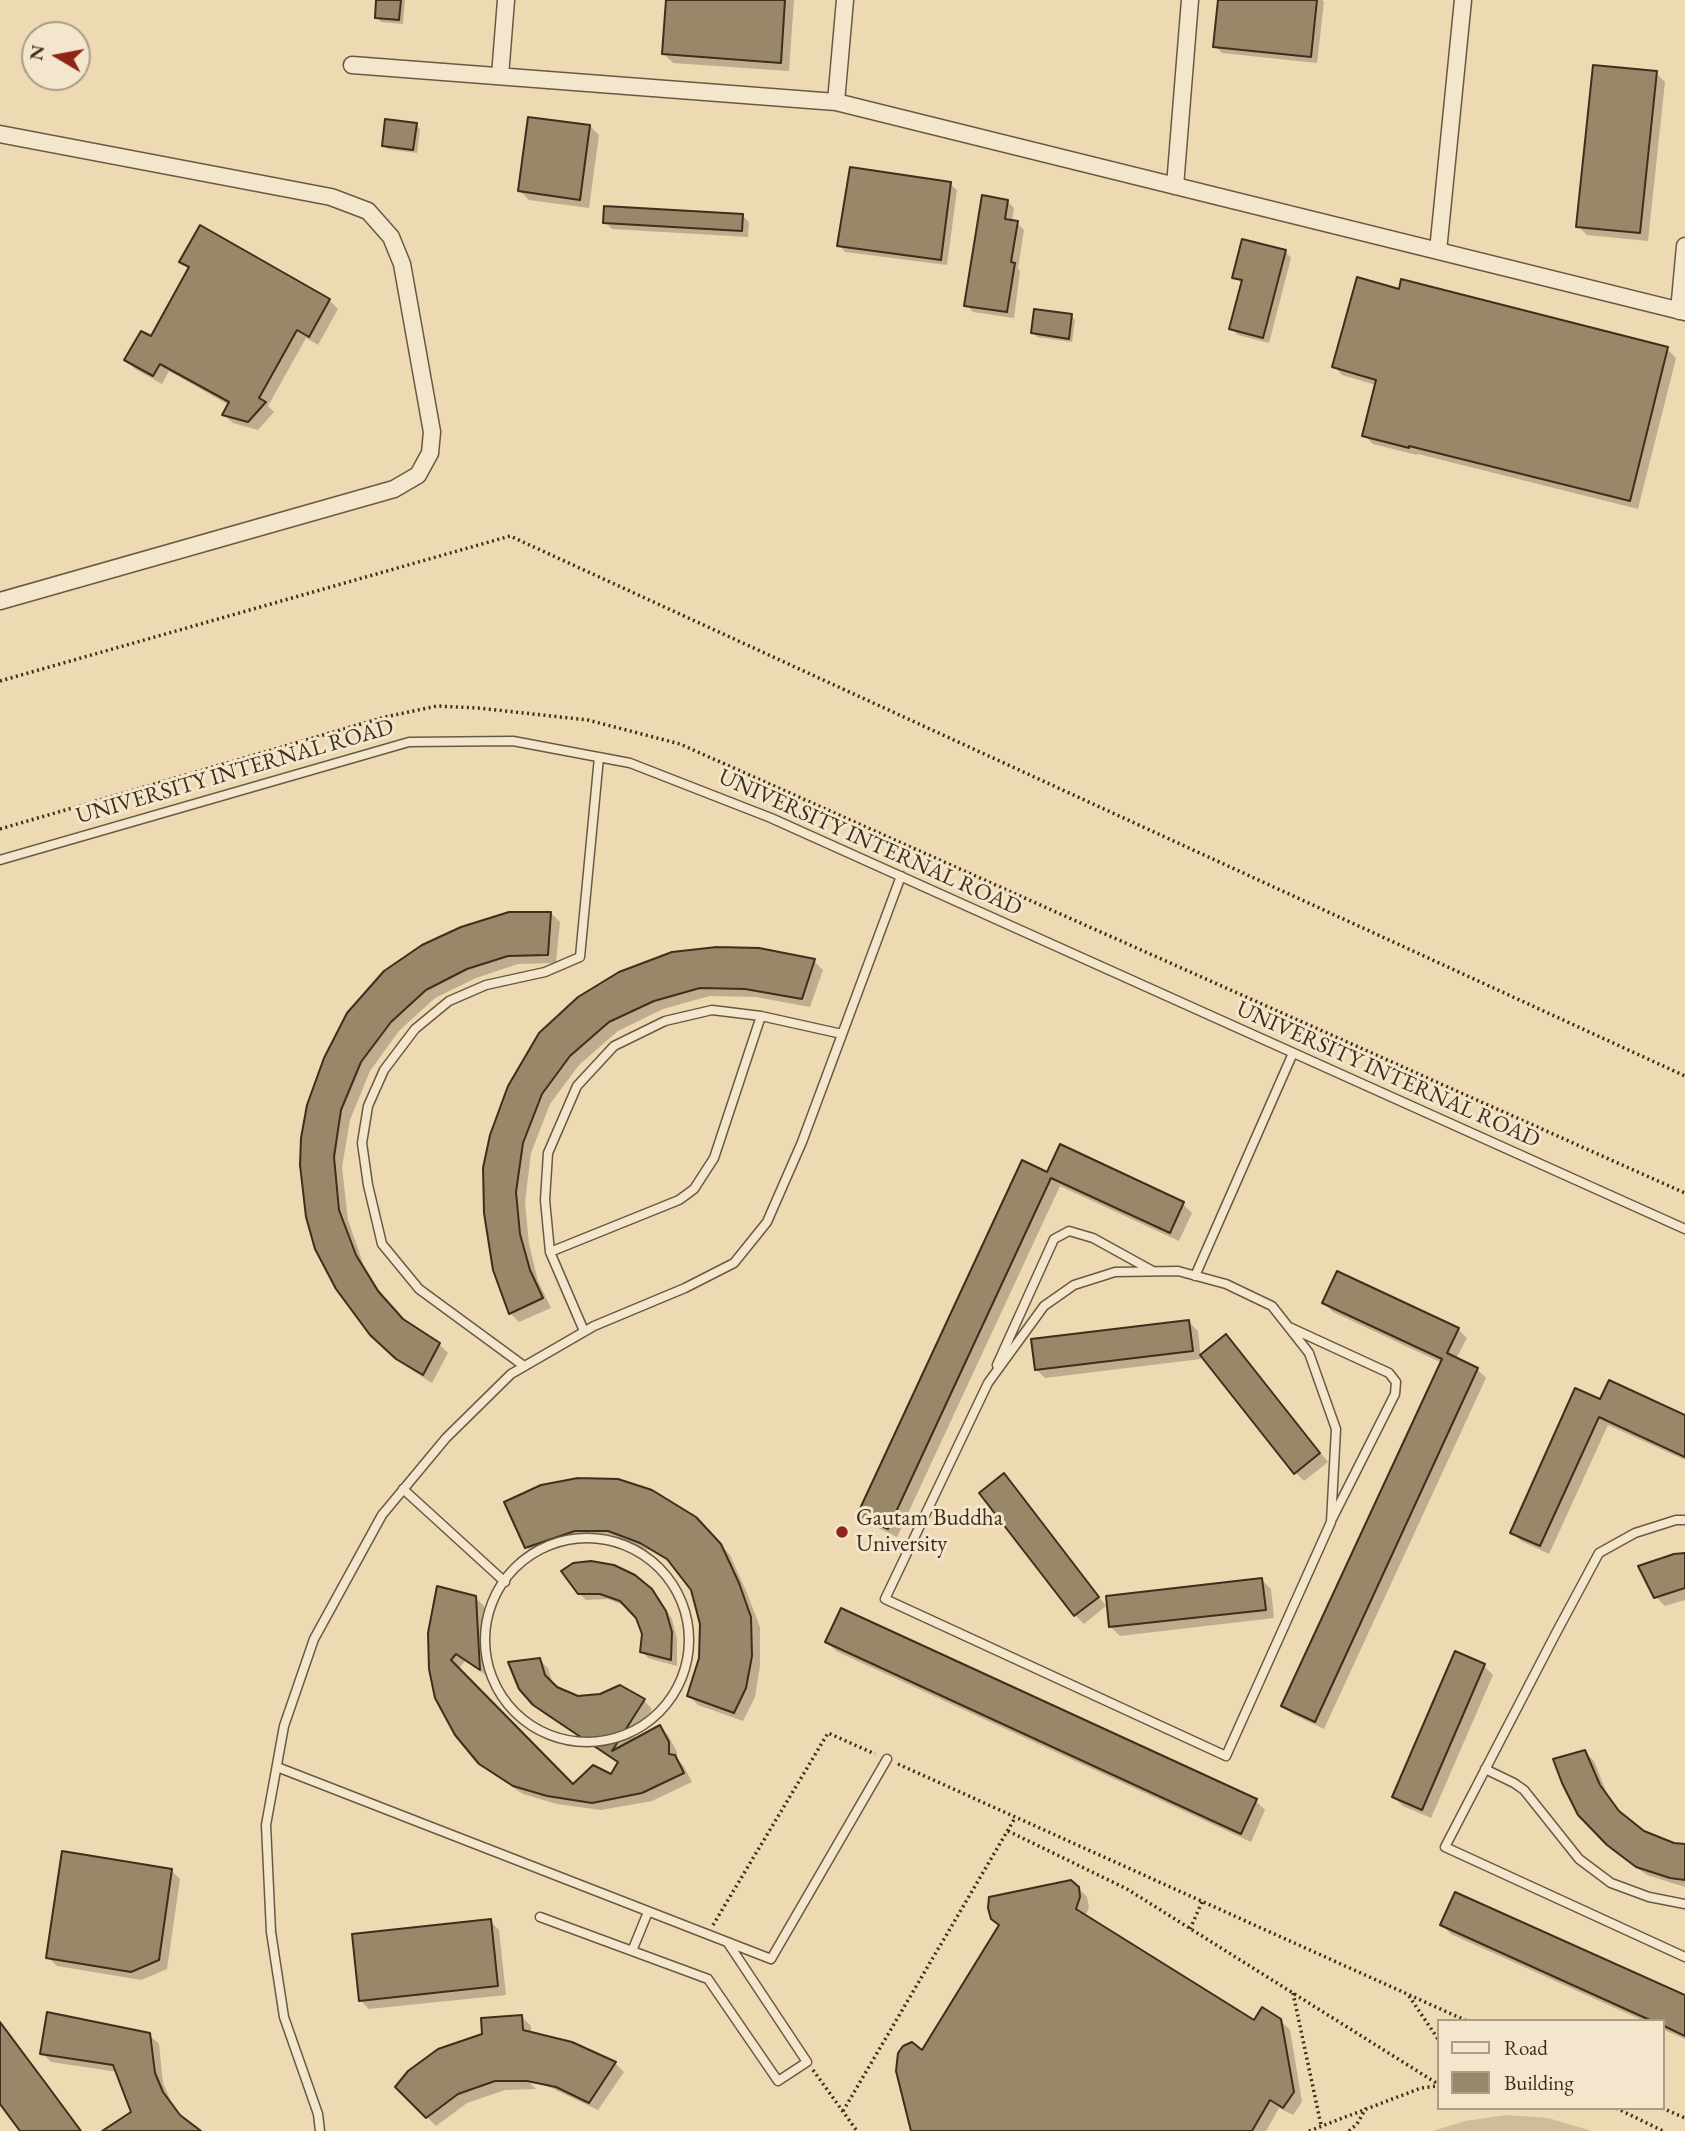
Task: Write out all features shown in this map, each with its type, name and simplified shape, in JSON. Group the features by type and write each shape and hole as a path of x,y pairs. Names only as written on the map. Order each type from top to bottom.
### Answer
{"street":[{"path":"500,76 506,0"},
{"path":"836,102 845,0"},
{"path":"1175,186 1190,0"},
{"path":"1438,251 1463,0"},
{"path":"352,65 836,102 1682,312 1685,246"},
{"path":"0,134 331,197 368,211 391,237 402,264 432,432 430,453 418,475 394,489 0,601"}],"lane":[{"name":"UNIVERSITY INTERNAL ROAD","path":"0,860 408,742 513,741 630,762 771,818 1685,1229"},
{"path":"524,1366 419,1289 382,1244 368,1185 362,1143 368,1106 384,1070 415,1029 449,1001 486,985 545,972 580,957 599,757"},
{"path":"320,2131 318,2114 284,2017 271,1932 266,1825 284,1726 314,1639 382,1515 446,1438 511,1374 594,1326 685,1288 734,1263 766,1222 802,1142 901,876"},
{"path":"584,1331 550,1252 545,1200 548,1153 577,1086 614,1046 665,1021 712,1010 761,1016 842,1034"},
{"path":"550,1252 679,1200 695,1189 714,1158 761,1016"},
{"path":"1195,1276 1293,1053"},
{"path":"1153,1271 1093,1238 1069,1231 1054,1239 885,1599 1226,1756 1331,1522 1395,1394 1396,1382 1389,1373 1288,1327"},
{"path":"988,1383 1044,1306 1074,1285 1115,1272 1153,1271 1178,1271 1226,1284 1272,1306 1309,1353 1336,1429 1331,1522"},
{"path":"403,1489 505,1581"},
{"path":"1685,1520 1676,1520 1634,1533 1599,1553 1445,1847 1685,1957"},
{"path":"591,1537 633,1548 662,1570 683,1603 690,1644 683,1677 657,1716 626,1735 583,1744 545,1734 512,1711 492,1681 484,1637 494,1596 505,1581 517,1565 548,1545 591,1537"},
{"path":"277,1767 771,1959 887,1759"},
{"path":"1485,1769 1524,1790 1579,1859 1612,1883 1649,1897 1685,1904"},
{"path":"632,1951 648,1912"},
{"path":"540,1917 708,1979 778,2081 807,2062 728,1943"}],"path":[{"path":"0,681 510,536 1685,1076"},
{"path":"0,829 385,717 437,706 588,720 680,744 1685,1193"},
{"path":"707,1935 828,1733 1463,2019"},
{"path":"843,2111 1015,1818"},
{"path":"1008,1831 1127,1889 1436,2084"},
{"path":"1190,1929 1202,1902"},
{"path":"1293,1993 1321,2125"},
{"path":"1408,1994 1436,2036"},
{"path":"807,2062 857,2131"},
{"path":"1308,2131 1421,2088 1436,2085"},
{"path":"1349,2131 1357,2124 1366,2108"},
{"path":"1664,2109 1685,2118"},
{"path":"1620,2110 1663,2131"}],"shaded area":[{"path":"1506,2115 1548,2118 1592,2131 1433,2131 1465,2121"}],"building":[{"path":"376,0 401,0 399,20 375,18"},
{"path":"666,0 785,0 781,63 662,54"},
{"path":"1218,0 1317,0 1311,57 1213,47"},
{"path":"1593,65 1657,71 1640,233 1576,227"},
{"path":"528,117 590,125 580,200 518,191"},
{"path":"385,119 417,123 413,150 382,146"},
{"path":"850,167 951,182 941,260 837,246"},
{"path":"982,195 1008,200 1005,219 1018,221 1007,312 964,306"},
{"path":"604,206 743,214 742,231 603,223"},
{"path":"200,225 330,299 309,337 297,330 259,398 266,402 248,422 222,415 229,402 160,364 153,376 124,360 141,331 151,336 189,267 179,262"},
{"path":"1242,239 1286,250 1263,338 1229,329 1242,280 1232,278"},
{"path":"1357,277 1399,289 1401,279 1668,347 1630,501 1362,436 1376,380 1332,367"},
{"path":"1034,309 1072,314 1069,339 1031,333"},
{"path":"509,912 551,912 548,955 508,956 467,969 426,990 391,1022 361,1062 341,1110 334,1157 339,1210 356,1255 378,1291 403,1319 440,1343 423,1375 396,1359 370,1335 336,1289 315,1249 306,1217 300,1165 301,1138 307,1105 324,1058 347,1013 384,971 422,945 461,927"},
{"path":"717,947 759,948 815,959 802,999 745,989 700,988 654,1001 609,1022 570,1056 542,1094 523,1143 516,1192 520,1234 530,1270 543,1298 509,1314 493,1270 484,1213 483,1168 490,1135 508,1086 539,1033 578,997 619,972 672,952"},
{"path":"1060,1144 1184,1202 1170,1233 1051,1178 888,1529 857,1515 1022,1160 1047,1172"},
{"path":"1337,1271 1459,1328 1447,1353 1478,1368 1315,1722 1281,1706 1442,1359 1322,1303"},
{"path":"1189,1320 1193,1351 1035,1370 1031,1339"},
{"path":"1226,1334 1320,1453 1294,1474 1200,1355"},
{"path":"1609,1380 1685,1415 1685,1457 1599,1417 1540,1546 1510,1533 1575,1388 1600,1399"},
{"path":"1004,1473 1099,1597 1074,1616 979,1493"},
{"path":"578,1478 618,1479 652,1490 696,1517 721,1544 751,1617 752,1656 746,1688 734,1713 687,1696 699,1658 700,1624 691,1590 667,1559 640,1543 608,1531 575,1531 525,1548 504,1502 541,1485"},
{"path":"1685,1553 1685,1588 1654,1598 1638,1566"},
{"path":"591,1561 614,1565 635,1575 652,1589 666,1611 672,1632 671,1660 640,1652 642,1634 636,1618 620,1601 600,1594 578,1594 561,1571 573,1563"},
{"path":"1262,1578 1266,1610 1109,1627 1106,1596"},
{"path":"437,1586 476,1596 480,1670 456,1654 451,1660 573,1784 593,1765 611,1774 618,1762 533,1705 519,1689 508,1662 540,1658 545,1675 557,1687 578,1696 600,1694 620,1685 645,1699 612,1751 660,1725 669,1742 669,1754 675,1755 684,1773 642,1793 592,1803 547,1796 513,1786 479,1764 455,1735 435,1698 429,1669 428,1633"},
{"path":"841,1608 1257,1799 1241,1834 825,1642"},
{"path":"1455,1651 1485,1664 1422,1810 1392,1797"},
{"path":"1585,1750 1600,1785 1619,1811 1644,1831 1674,1843 1685,1844 1685,1880 1636,1867 1607,1845 1578,1815 1553,1759"},
{"path":"62,1851 172,1869 159,1960 131,1972 46,1958"},
{"path":"1071,1880 1079,1887 1080,1897 1076,1909 1254,2020 1262,2007 1281,2019 1294,2092 1283,2108 1270,2100 1252,2131 911,2131 896,2071 898,2053 903,2046 912,2042 922,2050 999,1925 991,1919 989,1897"},
{"path":"1455,1892 1685,1995 1685,2036 1664,2026 1664,2019 1648,2019 1440,1925"},
{"path":"491,1919 498,1986 359,2001 352,1934"},
{"path":"47,2012 150,2033 155,2073 163,2092 180,2115 201,2131 102,2131 131,2112 113,2065 40,2054"},
{"path":"522,2015 523,2030 572,2042 616,2062 589,2103 556,2087 527,2081 495,2081 458,2094 426,2118 395,2087 408,2071 438,2049 482,2034 481,2018"},
{"path":"0,2022 81,2131 20,2131 0,2104"}],"place":[{"name":"Gautam Buddha University","path":"842,1532"}]}
